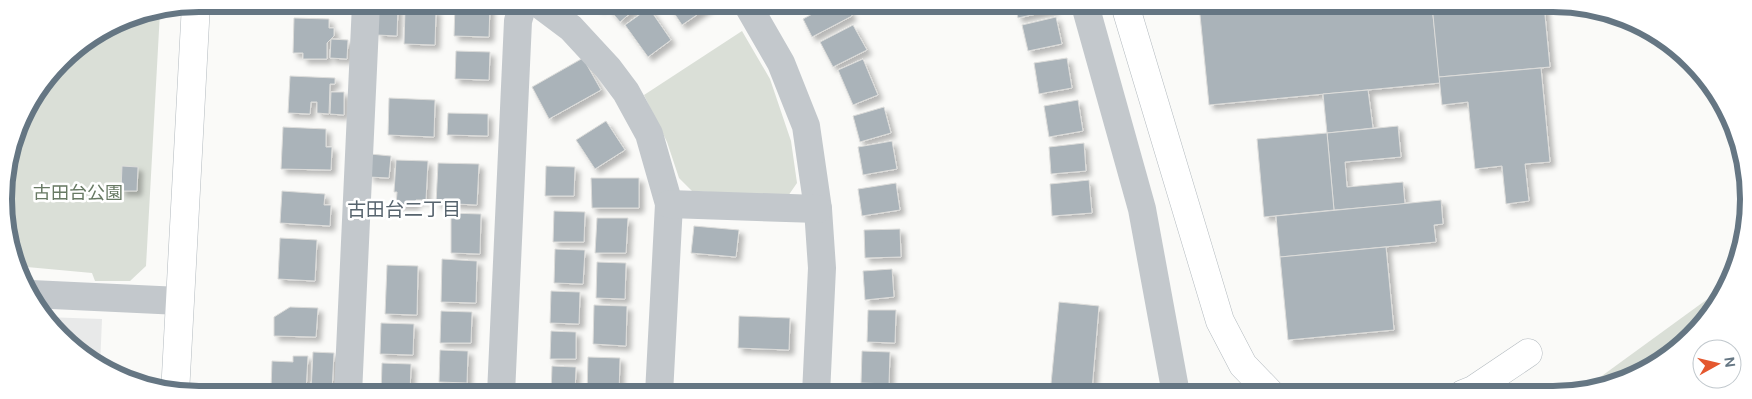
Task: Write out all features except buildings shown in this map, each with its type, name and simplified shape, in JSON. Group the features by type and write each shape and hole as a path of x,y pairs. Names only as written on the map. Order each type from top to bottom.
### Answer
{"street":[{"path":"175,385 196,12"},
{"path":"348,386 366,12"},
{"path":"501,386 518,21 521,12"},
{"path":"550,12 571,28 608,68 626,92 649,134 669,204 659,386"},
{"path":"752,12 781,63 806,126 818,210 822,268 816,386"},
{"path":"1087,12 1142,209 1175,386"},
{"path":"1127,12 1220,321 1243,365 1263,386"},
{"path":"669,204 818,210"},
{"path":"39,294 180,301"},
{"path":"1479,386 1528,353"}],"shaded area":[{"path":"54,317 102,319 100,358 76,340"}],"green space":[{"name":"古田台公園","path":"160,17 146,266 130,281 95,281 92,273 25,267 16,236 12,200 14,175 22,139 44,96 59,76 76,59 96,44 117,32 139,22"},
{"path":"742,31 770,79 791,141 797,183 788,196 692,191 679,178 667,142 644,95"},
{"path":"1713,295 1693,323 1666,348 1635,367 1613,377 1594,382"}],"district":[{"name":"古田台二丁目","path":"404,209"}]}
